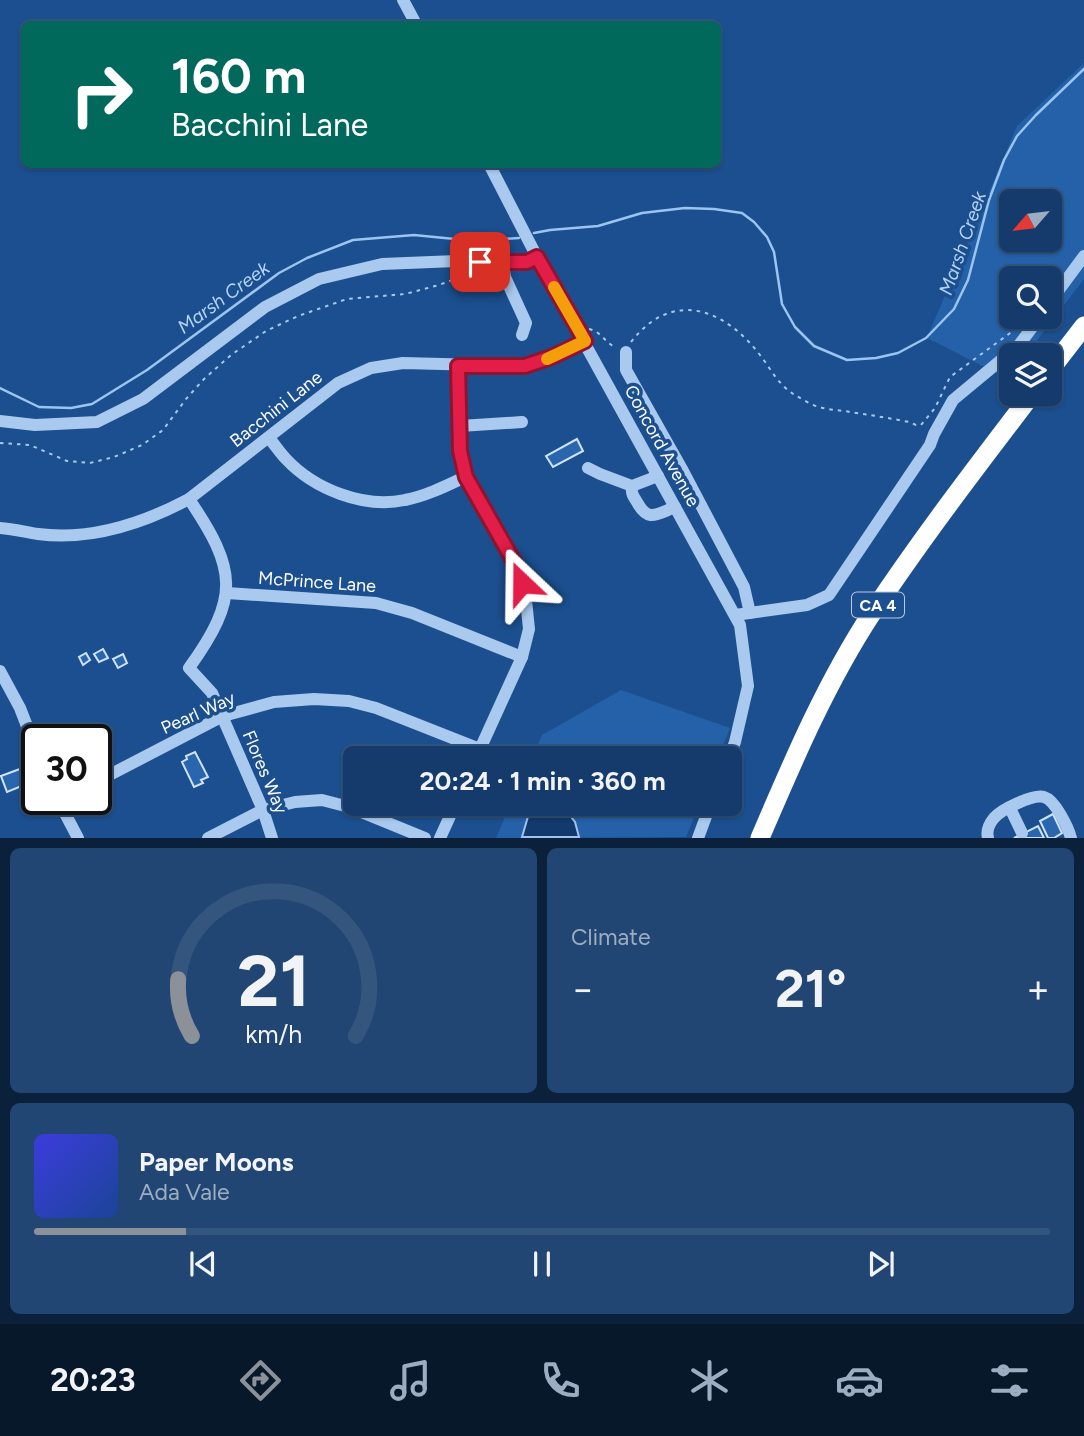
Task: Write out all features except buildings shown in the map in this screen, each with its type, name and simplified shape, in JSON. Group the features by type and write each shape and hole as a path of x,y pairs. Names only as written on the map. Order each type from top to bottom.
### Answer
{"highway":[{"path":"1062,354 1084,326"},
{"name":"CA 4","path":"761,838 798,750 871,614 958,491 1023,406"}],"street":[{"path":"403,0 414,21"},
{"name":"Concord Avenue","path":"491,168 537,257 586,335 658,476 740,625 748,686 734,746"},
{"path":"1062,286 1084,256"},
{"path":"0,421 35,425 97,422 143,398 265,307 319,279 382,264 527,262 537,257"},
{"path":"503,263 505,277 526,323 522,335"},
{"path":"735,615 807,605 829,595 930,445 954,400 1019,345 1031,329"},
{"name":"Bacchini Lane","path":"0,528 40,534 80,535 115,530 162,514 189,499 338,383 371,368 403,363 525,366 554,356 586,335"},
{"path":"626,352 626,370 744,587 750,613"},
{"path":"458,366 460,451 466,477 517,567 526,600 529,629 522,657 481,746"},
{"path":"460,426 522,422"},
{"path":"269,438 287,461 309,478 331,490 378,503 428,494 466,477"},
{"path":"588,468 632,486 658,476"},
{"path":"632,486 631,491 646,515 654,515 675,506"},
{"name":"Flores Way","path":"189,499 218,546 225,568 227,593 207,643 189,668 212,693 272,838"},
{"name":"McPrince Lane","path":"227,593 376,603 412,613 522,657"},
{"path":"0,671 26,724"},
{"name":"Pearl Way","path":"112,774 223,716 274,702 314,699 349,701 376,708 462,746"},
{"path":"988,838 987,832 997,815 1035,797 1052,801 1071,838"},
{"path":"208,838 262,810 295,802 322,800 349,807 425,838"},
{"path":"1010,808 1022,833"},
{"path":"67,815 78,838"},
{"path":"440,838 450,816"},
{"path":"698,838 706,816"}],"path":[{"path":"0,443 30,445 68,461 90,463 114,457 142,445 163,430 204,379 231,355 267,331 298,316 347,299 405,294 460,277 484,274 505,277"},
{"path":"586,335 597,331 610,345 626,352 639,334 659,316 687,309 698,310 715,316 735,330 760,355 774,377 792,394 816,407 921,425 935,408 950,377 1016,329"}],"shaded area":[{"path":"1084,63 1084,279 1062,308 1062,266 999,266 999,329 1046,329 1035,343 999,343 999,374 927,338 1017,126"},
{"path":"621,690 730,728 723,746 537,746 542,735"},
{"path":"505,816 695,816 686,837 496,838"},
{"path":"528,816 570,816 579,837 522,837"}],"waterway":[{"name":"Marsh Creek","path":"534,233 598,226 642,213 685,208 742,213 767,237 774,252 782,304 795,327 814,346 847,360 898,353 926,338 954,309 968,280 989,200 1004,160 1017,136 1084,69"},
{"name":"Marsh Creek","path":"0,388 39,407 71,408 92,404 147,370 279,273 307,258 353,240 414,235 475,241 519,238"}],"slow traffic":[{"path":"547,359 585,341 554,287"}],"route":[{"path":"480,262 527,262 537,257 585,341 525,366 458,366 460,451 466,477 517,567 522,583"}]}
